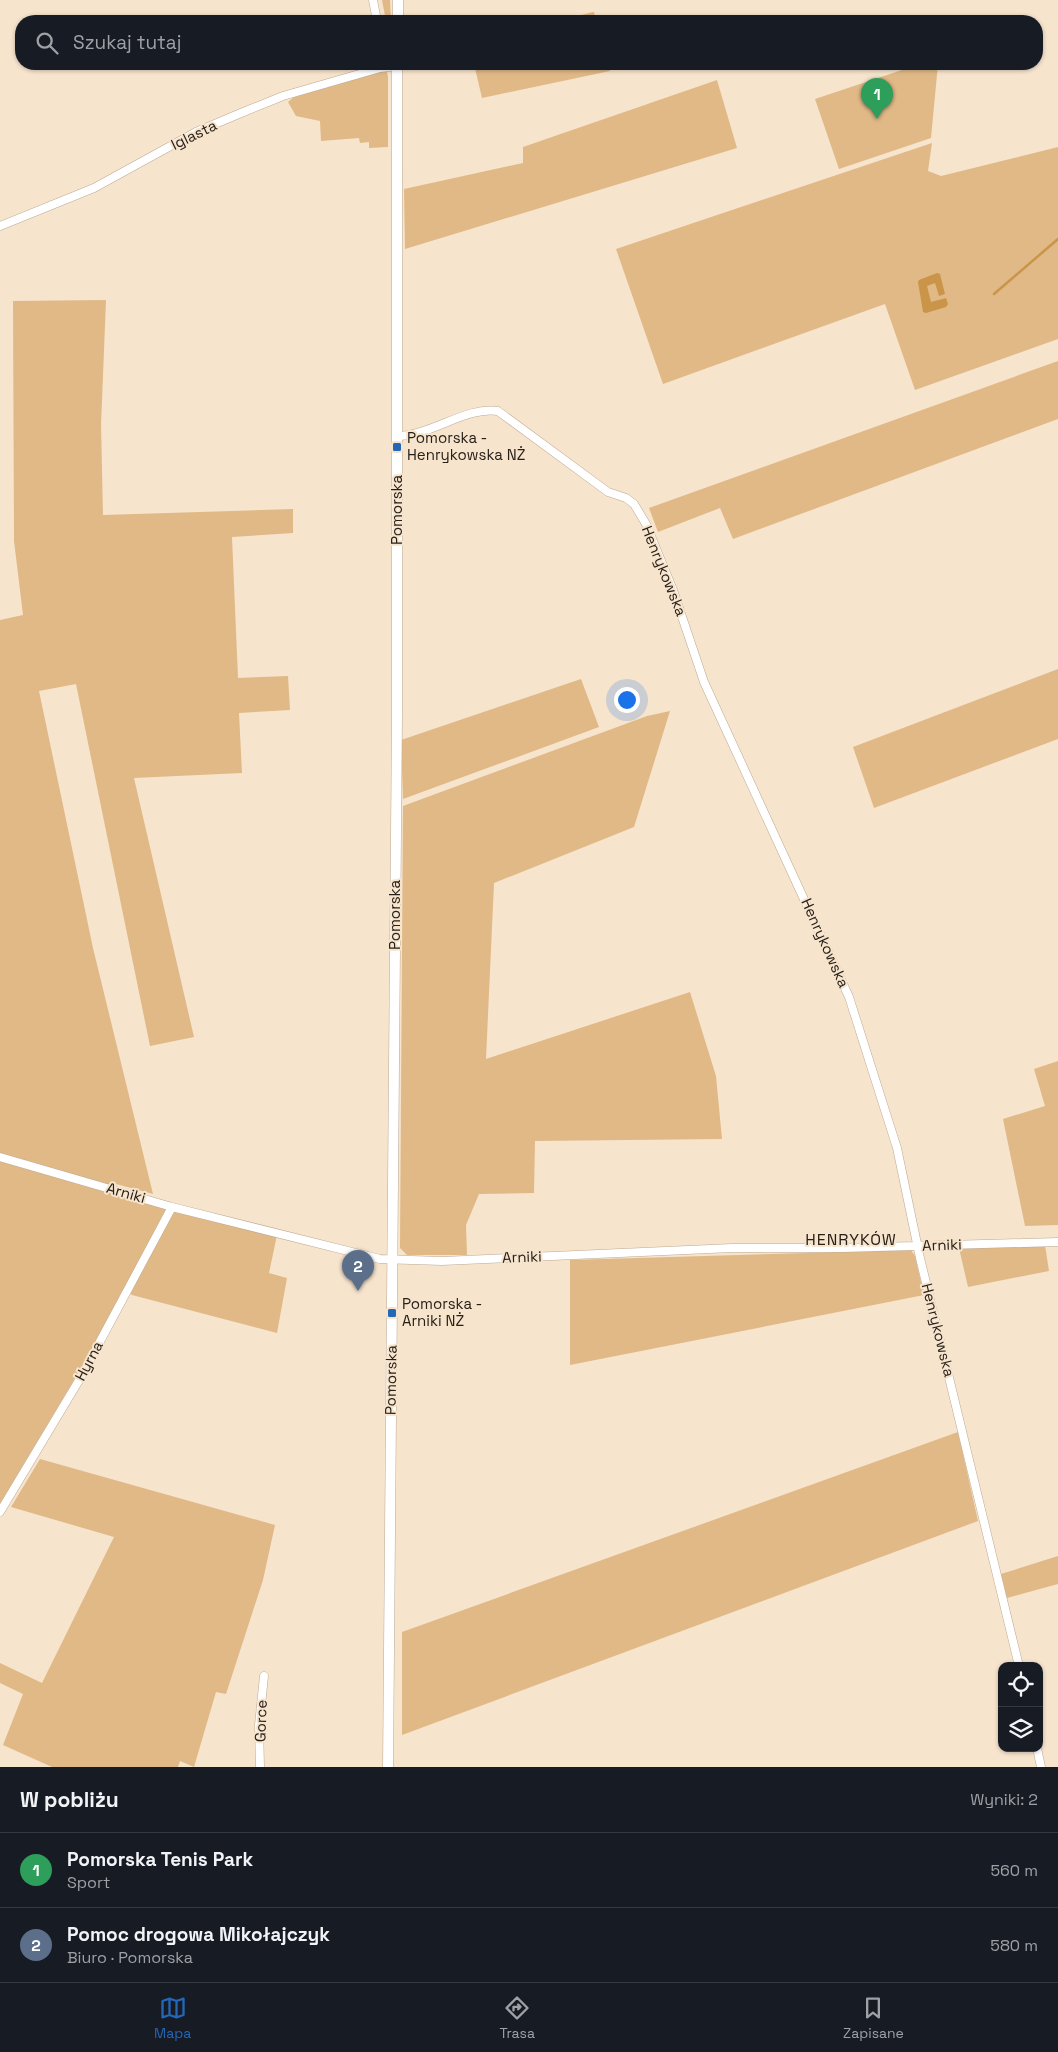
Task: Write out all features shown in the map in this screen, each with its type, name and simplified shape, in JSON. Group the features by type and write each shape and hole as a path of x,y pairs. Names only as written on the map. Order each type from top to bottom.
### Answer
{"street":[{"path":"373,0 376,15"},
{"path":"398,0 398,15"},
{"name":"Iglasta","path":"0,226 94,188 196,132 283,96 368,70"},
{"name":"Pomorska","path":"388,1767 393,1260 397,70"},
{"name":"Henrykowska","path":"397,436 412,435 478,412 498,411 608,492 626,498 634,504 646,524 673,590 704,682 792,869 849,997 897,1148 918,1245 1018,1662"},
{"name":"Arniki","path":"0,1157 172,1207 334,1250 380,1260 442,1261 732,1248 852,1248 1058,1242"},
{"name":"Hyrna","path":"0,1512 81,1377 172,1207"},
{"name":"Gorce","path":"260,1767 259,1725 264,1676"},
{"path":"1038,1752 1041,1767"}],"shaded area":[{"path":"382,0 390,0 391,15 385,15"},
{"path":"593,12 595,15 581,15"},
{"path":"475,70 610,71 482,98"},
{"path":"902,70 937,70 931,138 839,169 815,99"},
{"path":"382,71 387,72 388,77 388,147 369,148 369,142 360,143 359,138 321,141 320,121 296,116 288,102 294,97"},
{"path":"717,80 737,148 405,249 404,189 523,163 523,147"},
{"path":"932,143 928,171 941,176 1058,147 1058,339 915,390 885,304 663,384 616,249"},
{"path":"937,273 940,274 945,294 939,296 935,283 927,286 931,302 946,298 948,304 946,307 926,313 923,312 918,282"},
{"path":"106,300 101,425 103,515 293,509 293,533 232,537 238,678 288,676 290,710 239,713 242,773 134,778 194,1037 150,1046 76,684 39,691 93,948 153,1194 116,1184 117,1190 277,1235 269,1273 287,1278 277,1333 132,1295 127,1291 0,1504 0,620 23,615 14,541 13,301"},
{"path":"1058,361 1058,419 733,539 720,508 658,532 649,508"},
{"path":"1058,669 1058,739 874,808 853,747"},
{"path":"581,679 599,727 403,799 401,740"},
{"path":"670,711 634,827 494,883 486,1059 690,992 716,1076 722,1139 535,1141 534,1193 479,1194 466,1225 467,1255 407,1255 400,1248 403,806 647,716"},
{"path":"1058,1061 1058,1225 1025,1226 1003,1119 1045,1106 1034,1069"},
{"path":"1045,1245 1049,1271 968,1287 959,1248"},
{"path":"911,1250 915,1256 924,1295 570,1365 570,1260"},
{"path":"958,1432 978,1521 402,1735 402,1632"},
{"path":"40,1459 275,1525 263,1580 226,1694 216,1692 194,1767 180,1761 178,1767 52,1767 3,1745 23,1694 0,1683 0,1663 42,1683 114,1537 11,1507"},
{"path":"1058,1556 1058,1584 1007,1598 1001,1574"}],"waterway":[{"path":"994,294 1058,239"}],"place":[{"name":"Pomorska Tenis Park","path":"877,119"},
{"name":"Pomorska - Henrykowska NŻ","path":"397,447"},
{"name":"Pomoc drogowa Mikołajczyk","path":"358,1291"},
{"name":"Pomorska - Arniki NŻ","path":"392,1313"}],"district":[{"name":"HENRYKÓW","path":"851,1239"}]}
